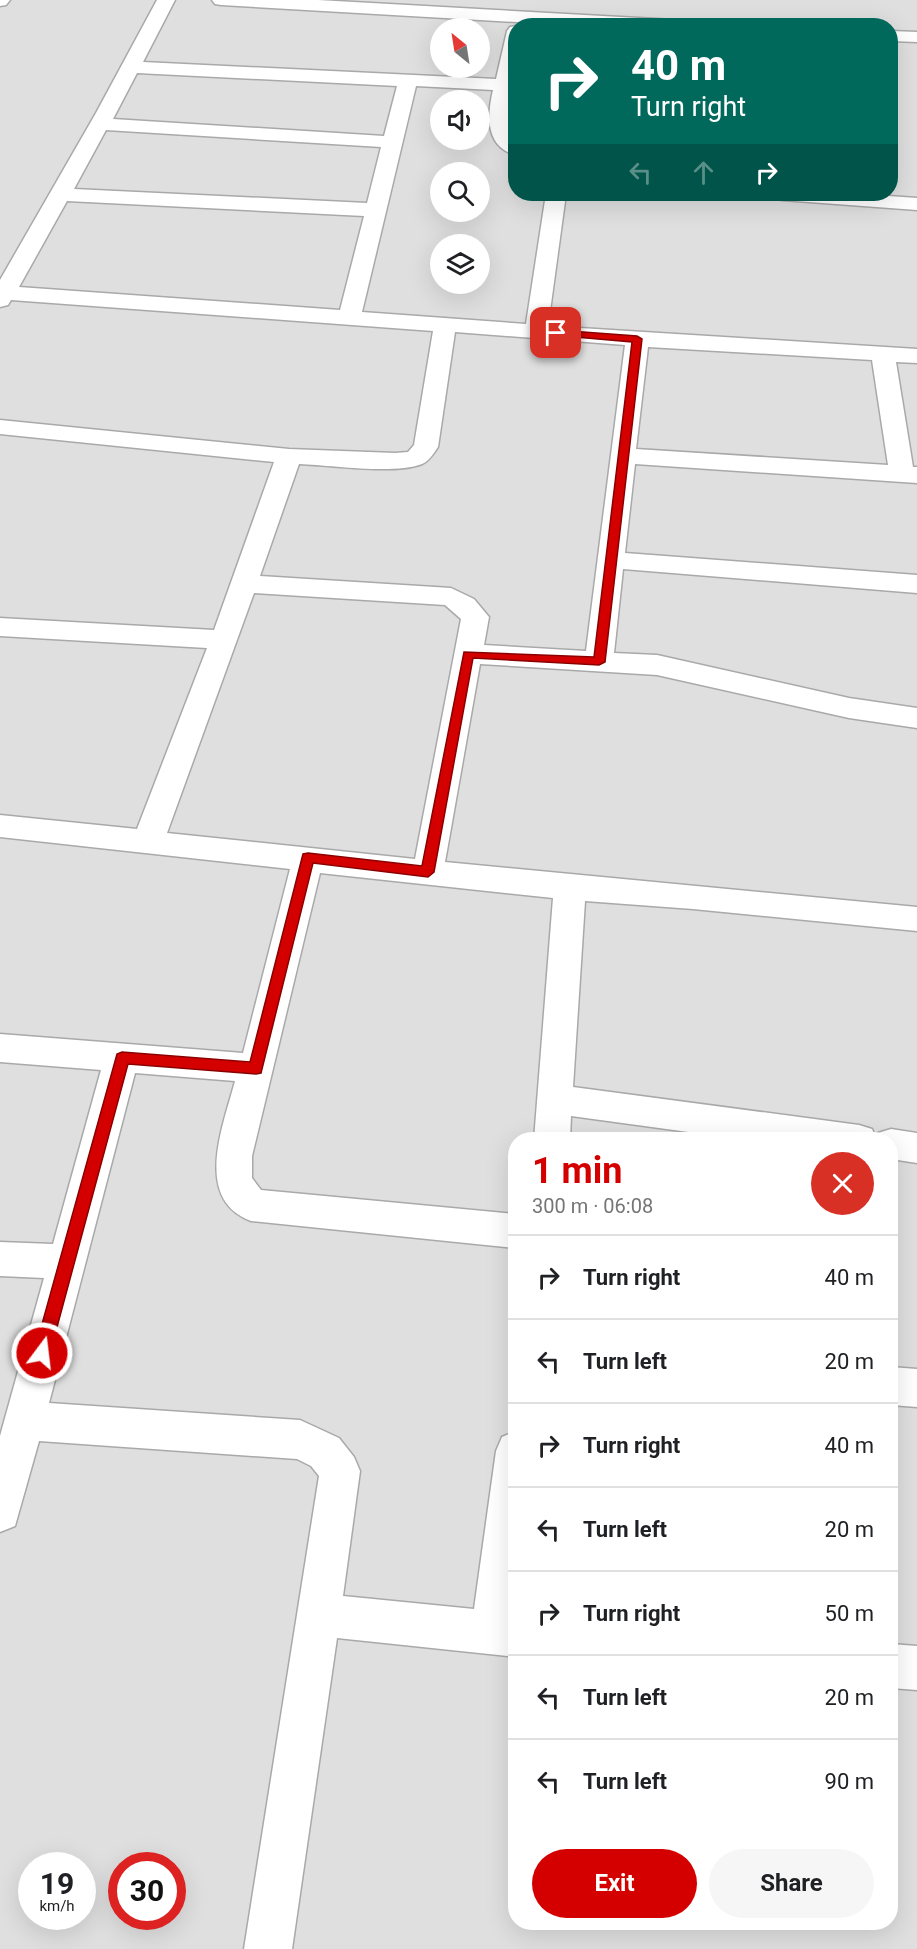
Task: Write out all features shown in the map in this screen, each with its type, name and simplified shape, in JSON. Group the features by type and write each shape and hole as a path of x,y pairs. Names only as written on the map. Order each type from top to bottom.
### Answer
{"street":[{"path":"166,0 132,67 1,295 917,356"},
{"path":"221,0 433,6 508,22"},
{"path":"570,18 579,0"},
{"path":"898,36 917,37"},
{"path":"132,67 504,85"},
{"path":"508,68 498,110 501,136 508,142"},
{"path":"349,318 408,80"},
{"path":"100,124 392,142"},
{"path":"59,194 375,210"},
{"path":"536,332 555,201"},
{"path":"876,201 917,204"},
{"path":"0,428 289,456 395,461 416,458 426,447 445,325"},
{"path":"599,662 637,339"},
{"path":"624,456 909,474 883,354"},
{"path":"148,841 224,640 289,456"},
{"path":"611,560 917,584"},
{"path":"244,584 451,597 464,605 475,617 428,872"},
{"path":"0,627 224,640"},
{"path":"468,654 657,665 849,708 917,718"},
{"path":"0,826 570,888 693,897 917,919"},
{"path":"308,858 234,1156 234,1183 250,1205 508,1230"},
{"path":"553,1132 570,888"},
{"path":"0,1048 256,1068"},
{"path":"0,1511 122,1058"},
{"path":"556,1099 800,1132"},
{"path":"898,1145 917,1148"},
{"path":"0,1259 67,1262"},
{"path":"898,1387 917,1388"},
{"path":"24,1421 300,1440 325,1452 340,1471 268,1949"},
{"path":"318,1615 504,1634 508,1573"},
{"path":"898,1667 917,1668"}],"shaded area":[{"path":"0,0 917,0 917,1949 0,1949"}],"route":[{"path":"42,1353 122,1058 256,1068 308,858 428,872 468,654 599,662 637,339 556,333"}]}
